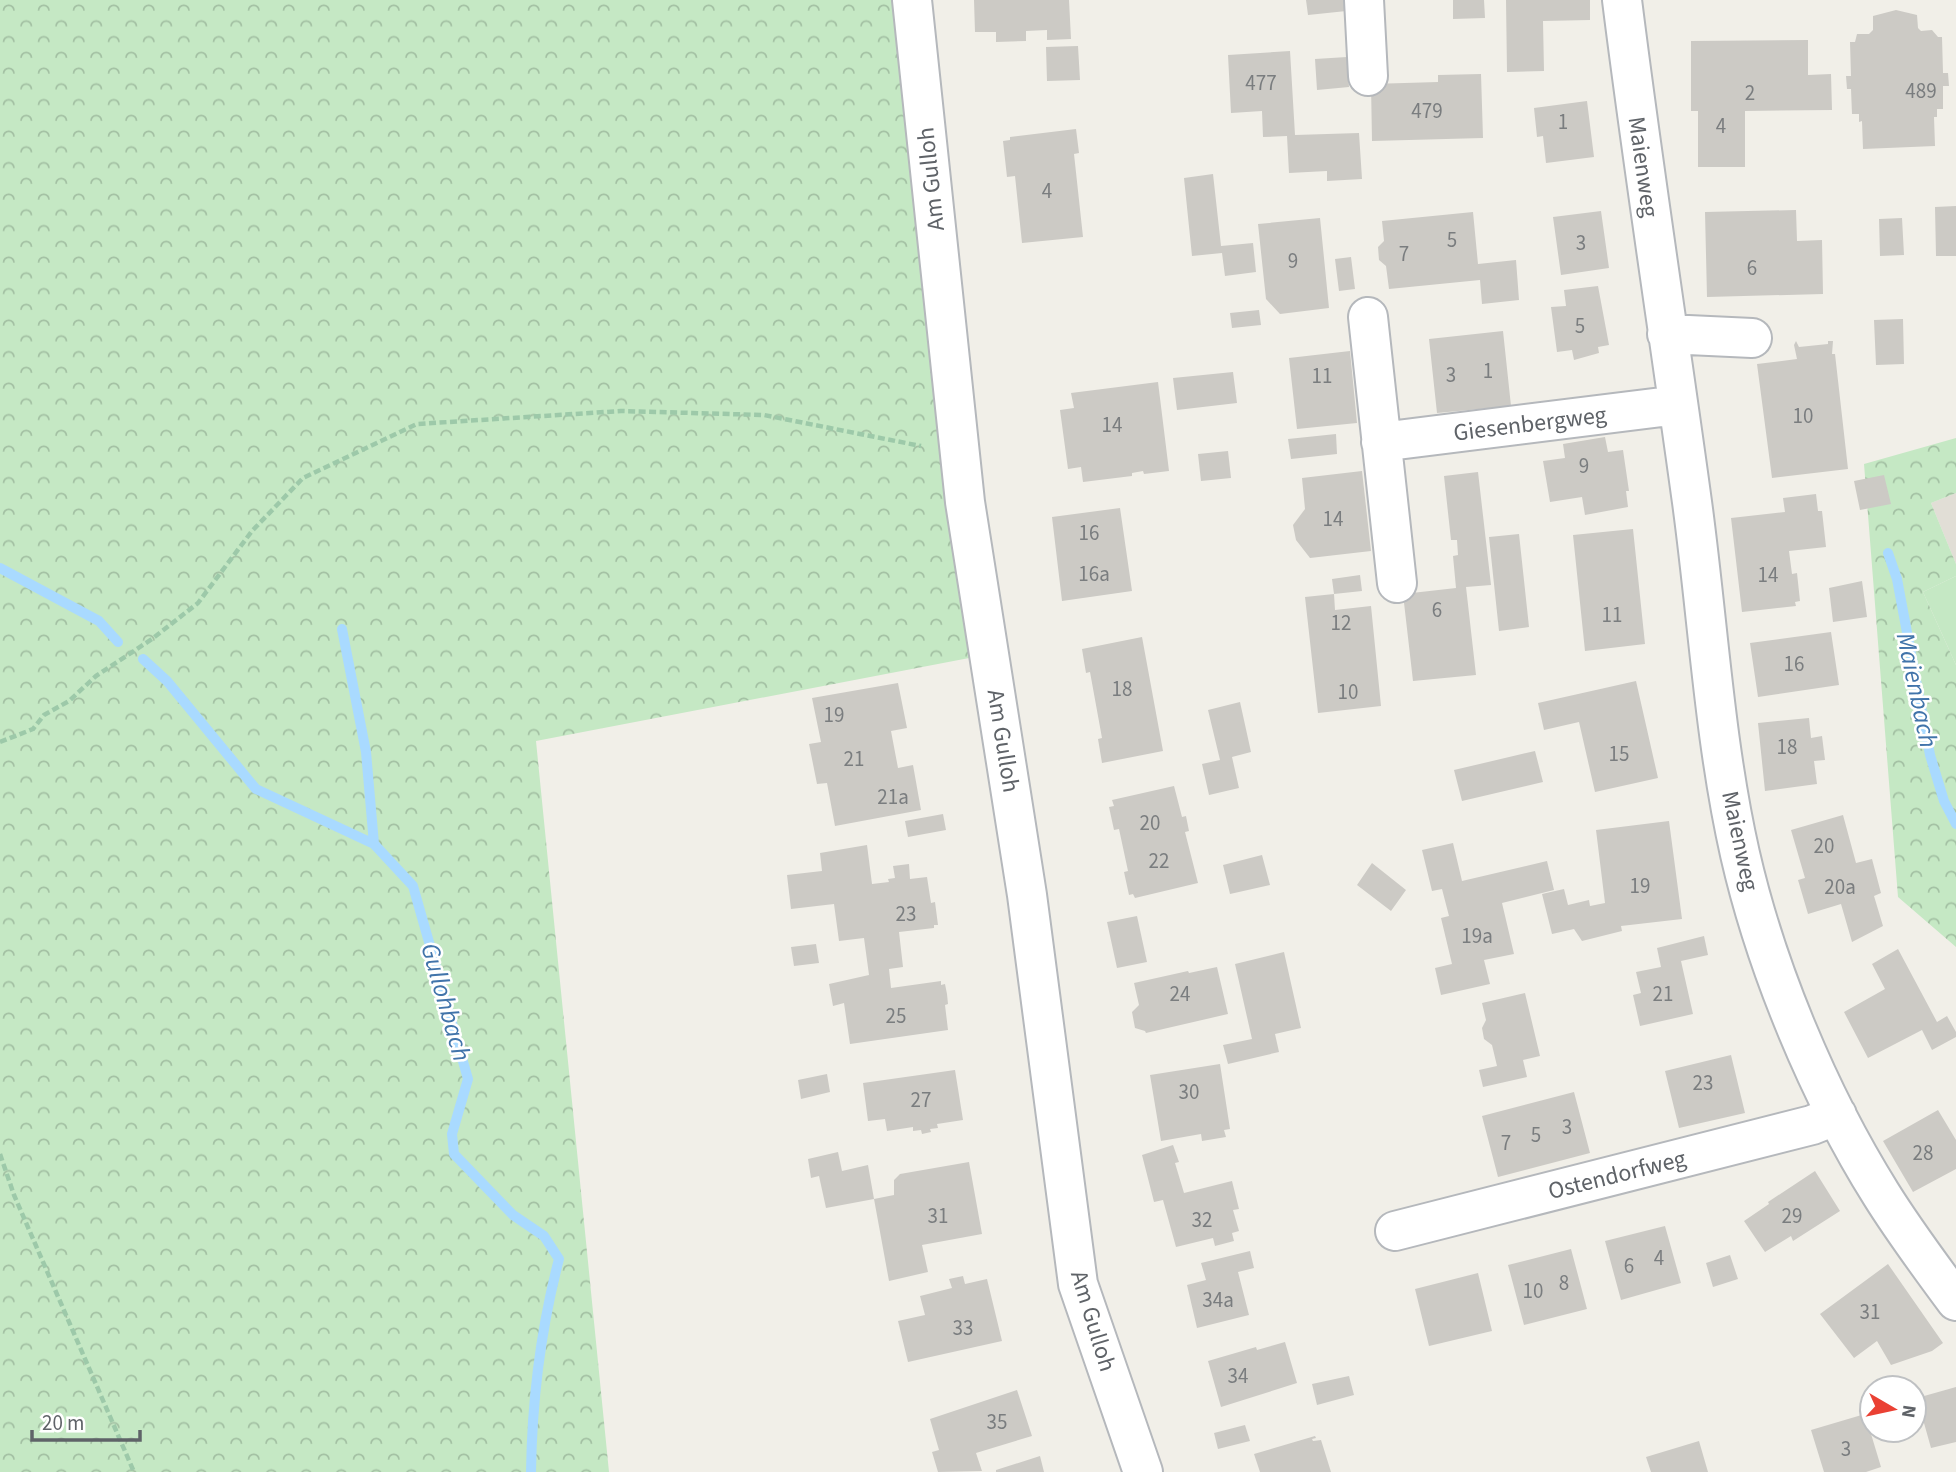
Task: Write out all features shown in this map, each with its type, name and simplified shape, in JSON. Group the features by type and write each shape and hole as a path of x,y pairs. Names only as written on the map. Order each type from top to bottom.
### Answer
{"street":[{"name":"Am Gulloh","path":"912,0 965,502 1027,895 1078,1284 1143,1472"},
{"path":"1364,0 1368,76"},
{"name":"Maienweg","path":"1622,0 1725,772 1740,854 1755,911 1789,1009 1837,1115 1881,1193 1956,1301"},
{"path":"1368,317 1396,583"},
{"path":"1667,334 1752,338"},
{"name":"Giesenbergweg","path":"1381,442 1678,405"},
{"name":"Ostendorfweg","path":"1395,1231 1812,1125 1837,1115"}],"path":[{"path":"0,742 33,729 44,715 69,701 96,676 152,639 198,603 252,531 303,478 417,424 621,411 764,415 961,454"},
{"path":"0,1154 14,1195 134,1472"}],"shaded area":[{"path":"1956,493 1956,564 1931,503"}],"green space":[{"path":"0,0 912,0 990,654 536,741 609,1472 0,1472"},
{"path":"1956,438 1956,493 1931,503 1956,564 1956,576 1923,592 1956,665 1956,947 1898,897 1864,464"},
{"path":"1956,576 1956,665 1923,592"}],"building":[{"path":"974,0 1069,0 1071,39 1047,40 1047,30 1026,31 1026,41 996,42 996,32 975,32"},
{"path":"1306,0 1355,0 1356,10 1308,15"},
{"path":"1453,0 1484,0 1485,18 1453,19"},
{"path":"1506,0 1590,0 1590,20 1543,21 1544,71 1507,72"},
{"path":"1896,10 1917,15 1918,28 1921,31 1932,30 1938,37 1942,37 1943,73 1948,73 1949,86 1943,86 1943,109 1937,109 1937,117 1934,117 1935,146 1863,149 1862,121 1859,122 1859,114 1852,114 1851,89 1847,89 1846,76 1851,76 1850,42 1855,42 1857,34 1869,34 1873,30 1873,16"},
{"path":"1808,40 1808,75 1831,74 1832,110 1745,111 1745,167 1698,167 1698,111 1691,111 1691,41"},
{"path":"1078,46 1080,80 1047,81 1046,47"},
{"path":"1290,51 1295,135 1359,133 1362,179 1327,181 1327,171 1289,173 1287,136 1263,137 1262,111 1231,113 1228,55"},
{"path":"1347,57 1349,87 1317,90 1315,59"},
{"path":"1481,74 1483,138 1372,141 1371,84 1438,82 1438,75"},
{"path":"1587,101 1594,157 1546,163 1543,136 1537,137 1534,108"},
{"path":"1076,129 1079,153 1074,154 1083,237 1022,243 1015,176 1007,177 1003,141 1010,140 1010,137"},
{"path":"1213,174 1221,246 1253,243 1256,272 1225,276 1222,253 1192,256 1184,178"},
{"path":"1956,206 1956,256 1936,256 1935,207"},
{"path":"1796,210 1797,241 1822,240 1823,294 1707,297 1705,212"},
{"path":"1601,211 1609,268 1561,275 1553,217"},
{"path":"1473,212 1478,264 1516,260 1519,300 1482,304 1480,280 1389,289 1386,266 1379,260 1378,247 1384,241 1382,221"},
{"path":"1320,218 1329,308 1280,314 1266,299 1258,224"},
{"path":"1902,218 1904,255 1880,256 1879,219"},
{"path":"1351,257 1355,289 1339,291 1335,259"},
{"path":"1598,286 1609,345 1598,347 1599,353 1574,360 1572,350 1557,352 1551,307 1566,306 1564,290"},
{"path":"1259,310 1261,325 1232,328 1230,313"},
{"path":"1903,319 1904,364 1876,365 1874,320"},
{"path":"1503,331 1511,406 1437,413 1429,339"},
{"path":"1796,341 1799,347 1833,341 1832,354 1835,354 1848,469 1772,478 1757,364 1797,359 1794,345"},
{"path":"1350,351 1357,423 1297,429 1289,358"},
{"path":"1233,372 1237,403 1177,410 1173,378"},
{"path":"1158,382 1169,471 1144,474 1143,471 1132,473 1132,476 1083,482 1081,467 1068,469 1060,410 1074,408 1071,393"},
{"path":"1336,434 1337,454 1291,459 1288,439"},
{"path":"1605,437 1608,452 1623,450 1629,491 1626,491 1628,507 1585,515 1582,497 1550,502 1543,461 1565,458 1563,444"},
{"path":"1228,451 1231,478 1201,481 1198,454"},
{"path":"1362,471 1371,551 1310,558 1296,540 1293,525 1305,509 1302,478"},
{"path":"1478,472 1491,585 1466,587 1476,675 1413,681 1403,594 1456,588 1453,556 1458,555 1457,540 1451,540 1444,476"},
{"path":"1884,475 1891,504 1860,510 1854,481"},
{"path":"1816,494 1818,511 1822,511 1826,547 1789,551 1792,574 1797,573 1800,601 1795,602 1796,606 1742,612 1731,518 1785,512 1783,498"},
{"path":"1120,508 1132,591 1062,601 1052,517"},
{"path":"1633,529 1645,644 1585,651 1573,535"},
{"path":"1519,534 1529,627 1499,631 1489,537"},
{"path":"1360,575 1362,591 1334,594 1332,579"},
{"path":"1862,581 1867,617 1833,622 1829,588"},
{"path":"1334,594 1335,610 1371,606 1381,706 1318,713 1305,597"},
{"path":"1831,632 1839,685 1758,697 1750,643"},
{"path":"1142,637 1163,751 1102,763 1098,739 1102,738 1090,672 1086,673 1082,649"},
{"path":"1636,681 1658,778 1595,792 1579,722 1544,730 1538,703"},
{"path":"898,683 907,728 891,731 898,768 913,765 921,810 835,826 827,783 817,784 809,744 821,742 812,698"},
{"path":"1240,702 1251,752 1232,757 1239,788 1209,795 1202,764 1220,760 1208,710"},
{"path":"1809,718 1811,738 1822,736 1825,760 1814,761 1817,784 1765,791 1758,723"},
{"path":"1535,751 1543,782 1462,801 1454,770"},
{"path":"1174,786 1182,817 1186,816 1189,831 1185,832 1198,883 1135,898 1133,894 1129,895 1124,872 1128,871 1119,829 1114,830 1109,807 1114,806 1112,800"},
{"path":"943,814 946,830 908,837 905,821"},
{"path":"1843,815 1856,863 1872,859 1881,893 1874,896 1883,926 1852,942 1841,904 1808,914 1798,880 1805,878 1791,830"},
{"path":"1669,821 1682,919 1621,926 1622,931 1582,941 1574,929 1552,934 1542,894 1564,889 1568,905 1589,900 1590,906 1605,903 1596,830"},
{"path":"1453,843 1462,881 1547,861 1554,890 1502,903 1514,954 1484,960 1490,984 1441,995 1435,968 1452,964 1441,918 1449,916 1442,889 1432,891 1422,850"},
{"path":"867,845 872,884 889,882 888,879 895,878 893,866 909,864 910,879 927,877 931,903 935,902 938,925 934,925 934,928 899,932 903,967 889,969 891,988 941,981 941,985 945,984 947,994 948,1004 945,1005 948,1030 850,1044 844,1003 833,1006 829,984 869,975 864,938 839,941 834,904 791,909 787,875 822,871 820,853"},
{"path":"1262,855 1270,885 1230,894 1223,865"},
{"path":"1372,863 1406,890 1391,911 1357,885"},
{"path":"1137,916 1147,962 1117,968 1107,922"},
{"path":"1704,936 1708,955 1681,961 1693,1014 1640,1026 1633,995 1641,993 1636,972 1661,967 1657,948"},
{"path":"816,944 819,963 794,966 791,947"},
{"path":"1898,949 1937,1022 1947,1016 1956,1037 1932,1050 1922,1030 1868,1058 1844,1012 1885,989 1872,964"},
{"path":"1284,952 1301,1028 1275,1034 1279,1052 1228,1064 1223,1045 1252,1039 1235,964"},
{"path":"1217,967 1228,1014 1146,1033 1135,1028 1132,1012 1139,1005 1134,983"},
{"path":"1525,993 1540,1056 1523,1060 1527,1077 1483,1087 1479,1070 1497,1066 1492,1045 1484,1039 1482,1028 1486,1020 1482,1003"},
{"path":"1731,1055 1745,1113 1679,1128 1665,1071"},
{"path":"1220,1064 1230,1129 1224,1130 1226,1137 1202,1141 1201,1134 1161,1141 1150,1075"},
{"path":"955,1070 963,1120 937,1124 938,1128 922,1134 921,1130 913,1131 913,1127 887,1131 885,1119 868,1121 863,1083"},
{"path":"827,1074 830,1092 801,1099 798,1080"},
{"path":"1574,1092 1590,1153 1498,1177 1482,1116"},
{"path":"1938,1110 1956,1140 1956,1169 1913,1192 1883,1141"},
{"path":"1173,1145 1184,1193 1232,1181 1239,1209 1233,1210 1239,1231 1232,1233 1234,1241 1215,1246 1213,1238 1176,1247 1163,1200 1154,1202 1142,1155"},
{"path":"838,1152 842,1171 868,1165 874,1199 826,1208 819,1176 811,1178 808,1159"},
{"path":"969,1162 982,1234 922,1245 928,1272 889,1281 874,1199 894,1195 894,1180 900,1174"},
{"path":"1815,1171 1840,1211 1793,1241 1791,1236 1765,1252 1744,1221"},
{"path":"1665,1226 1681,1283 1621,1300 1605,1241"},
{"path":"1571,1249 1587,1309 1524,1325 1508,1265"},
{"path":"1250,1251 1254,1268 1238,1272 1249,1315 1197,1328 1187,1285 1206,1280 1201,1263"},
{"path":"1730,1255 1738,1279 1713,1287 1706,1263"},
{"path":"1888,1264 1943,1343 1932,1351 1891,1365 1877,1341 1854,1358 1820,1314"},
{"path":"1478,1273 1492,1331 1429,1346 1415,1289"},
{"path":"963,1276 965,1284 987,1279 1002,1341 908,1362 898,1321 925,1315 920,1296 952,1288 949,1279"},
{"path":"1285,1342 1297,1383 1221,1407 1208,1361"},
{"path":"1349,1376 1354,1395 1317,1405 1312,1384"},
{"path":"1956,1387 1956,1442 1931,1448 1928,1437 1928,1395"},
{"path":"1017,1390 1032,1436 976,1453 982,1471 938,1472 932,1452 939,1450 930,1419"},
{"path":"1858,1416 1858,1444 1874,1444 1881,1467 1866,1472 1824,1472 1811,1430"},
{"path":"1245,1425 1250,1441 1218,1449 1214,1433"},
{"path":"1315,1436 1316,1438 1312,1439 1321,1440 1331,1472 1260,1472 1254,1454"},
{"path":"1699,1441 1708,1472 1651,1472 1646,1457"},
{"path":"1040,1456 1044,1472 996,1472 996,1470"}],"waterway":[{"name":"Maienbach","path":"1888,553 1897,579 1930,755 1944,801 1956,824"},
{"name":"Gullohbach","path":"0,568 99,621 118,642"},
{"path":"342,629 366,752 374,844"},
{"name":"Gullohbach","path":"143,659 167,681 256,789 374,844 413,886 468,1079 452,1134 454,1154 513,1215 544,1236 559,1259 547,1311 539,1365 531,1472"}]}
